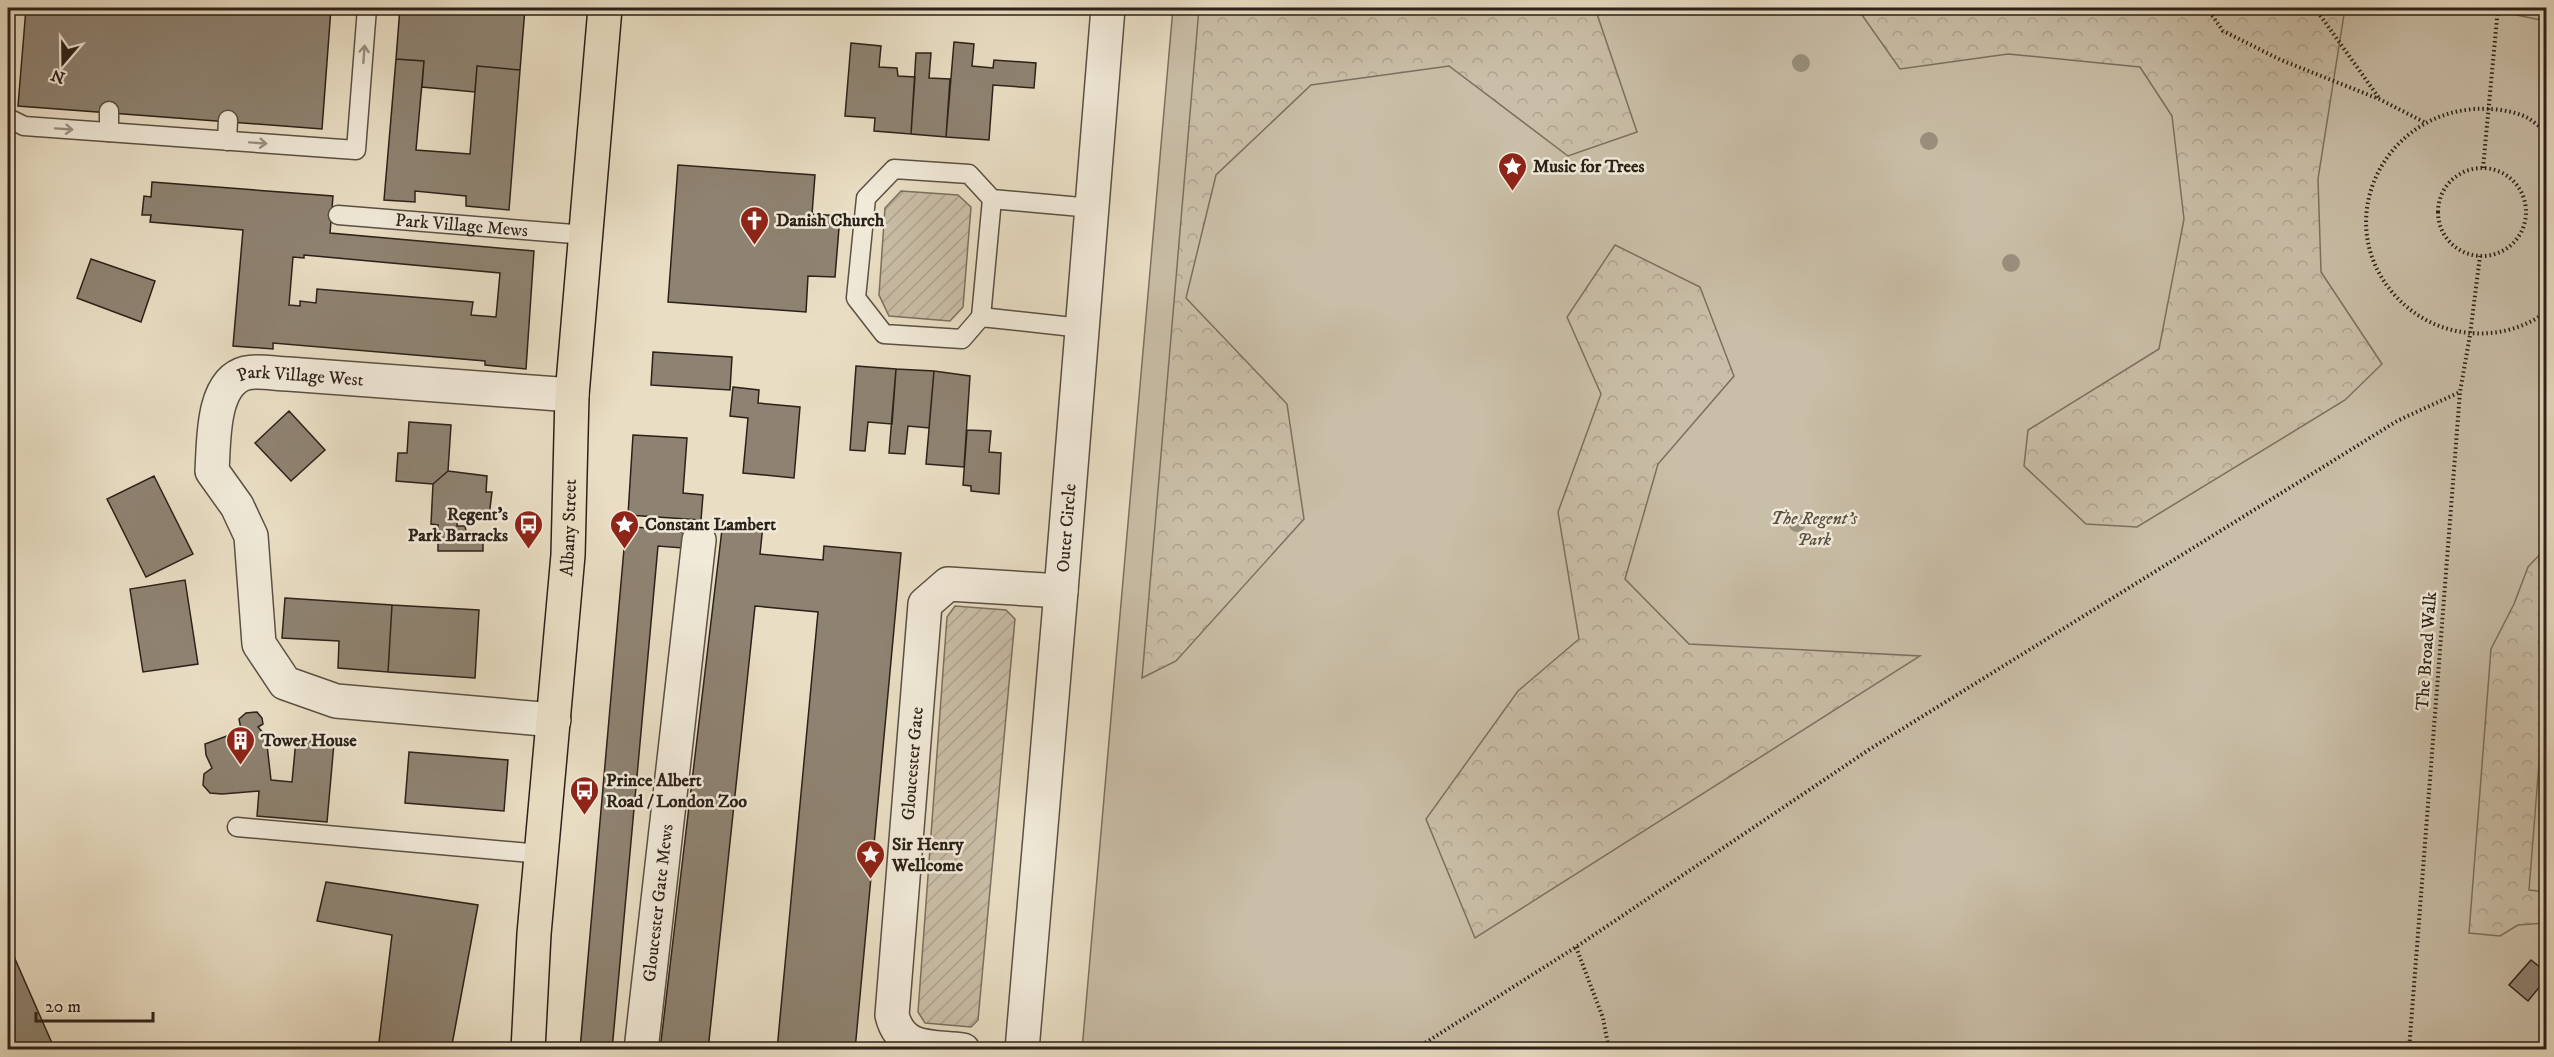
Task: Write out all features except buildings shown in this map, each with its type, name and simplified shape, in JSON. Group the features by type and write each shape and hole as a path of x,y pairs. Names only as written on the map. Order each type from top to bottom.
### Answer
{"main road":[{"name":"Albany Street","path":"528,1050 541,854 568,555 572,395 605,8"}],"street":[{"name":"Outer Circle","path":"1022,1050 1108,8"},
{"name":"Park Village West","path":"554,720 336,701 285,683 259,644 251,536 237,506 212,471 220,403 226,385 246,373 288,374 572,395"},
{"name":"Gloucester Gate Mews","path":"641,1050 699,540"},
{"name":"Gloucester Gate","path":"963,1050 913,1044 903,1038 895,1027 892,1016 925,604 948,584 1061,591"}],"lane":[{"path":"8,118 24,126 356,150 367,8"},
{"path":"109,111 109,132"},
{"path":"227,141 228,120"},
{"path":"992,199 981,317 962,339 884,334 856,298 866,198 894,169 969,174 992,199 1092,208"},
{"name":"Park Village Mews","path":"338,215 586,235"},
{"path":"981,317 1082,328"},
{"path":"237,826 541,854"}],"path":[{"path":"2207,8 2223,31 2281,60 2379,99 2424,122"},
{"path":"2315,8 2379,99"},
{"path":"2483,168 2498,8"},
{"path":"2547,131 2527,118 2490,108 2456,110 2424,122 2396,144 2376,174 2366,208 2368,245 2381,279 2404,307 2435,326 2470,335 2503,332 2534,321 2547,312"},
{"path":"2483,168 2498,171 2511,179 2523,198 2526,220 2520,235 2510,246 2497,254 2480,256 2465,253 2452,244 2442,232 2438,217 2438,203 2444,189 2454,178 2468,170 2483,168"},
{"name":"The Broad Walk","path":"2409,1050 2460,392 2480,256"},
{"path":"1414,1050 1576,947 1890,737 2397,421 2460,392"},
{"path":"1576,947 1603,1018 1609,1050"},
{"path":"1425,1043 1427,1050"},
{"path":"1425,1043 1441,1050"}],"green space":[{"name":"The Regent's Park","path":"1173,8 2546,8 2546,1049 1082,1050"},
{"path":"1199,8 1592,8 1596,11 1637,132 1568,156 1449,66 1311,85 1216,175 1186,298 1287,404 1304,519 1176,661 1142,678"},
{"path":"1857,8 2345,8 2318,179 2321,272 2382,364 2345,400 2137,527 2086,524 2024,466 2028,430 2159,349 2184,219 2172,116 2140,67 2008,54 1900,69"},
{"path":"2482,8 2546,8 2546,21"},
{"path":"901,191 958,195 971,207 963,307 950,321 889,316 879,295 885,208"},
{"path":"1615,245 1700,287 1734,376 1658,464 1625,579 1689,644 1920,656 1475,938 1426,819 1518,691 1579,639 1558,512 1601,394 1567,317"},
{"path":"2546,548 2546,675 2529,890 2546,892 2546,923 2518,925 2500,936 2469,933 2491,649 2514,604 2528,567"},
{"path":"955,606 1006,610 1015,619 978,1020 971,1027 925,1023 918,1012 947,617"}],"place":[{"name":"Music for Trees","path":"1512,192"},
{"name":"Danish Church","path":"755,246"},
{"name":"Regent's Park Barracks","path":"529,550"},
{"name":"Constant Lambert","path":"624,550"},
{"name":"Tower House","path":"240,766"},
{"name":"Prince Albert Road / London Zoo","path":"585,816"},
{"name":"Sir Henry Wellcome","path":"871,880"}]}
